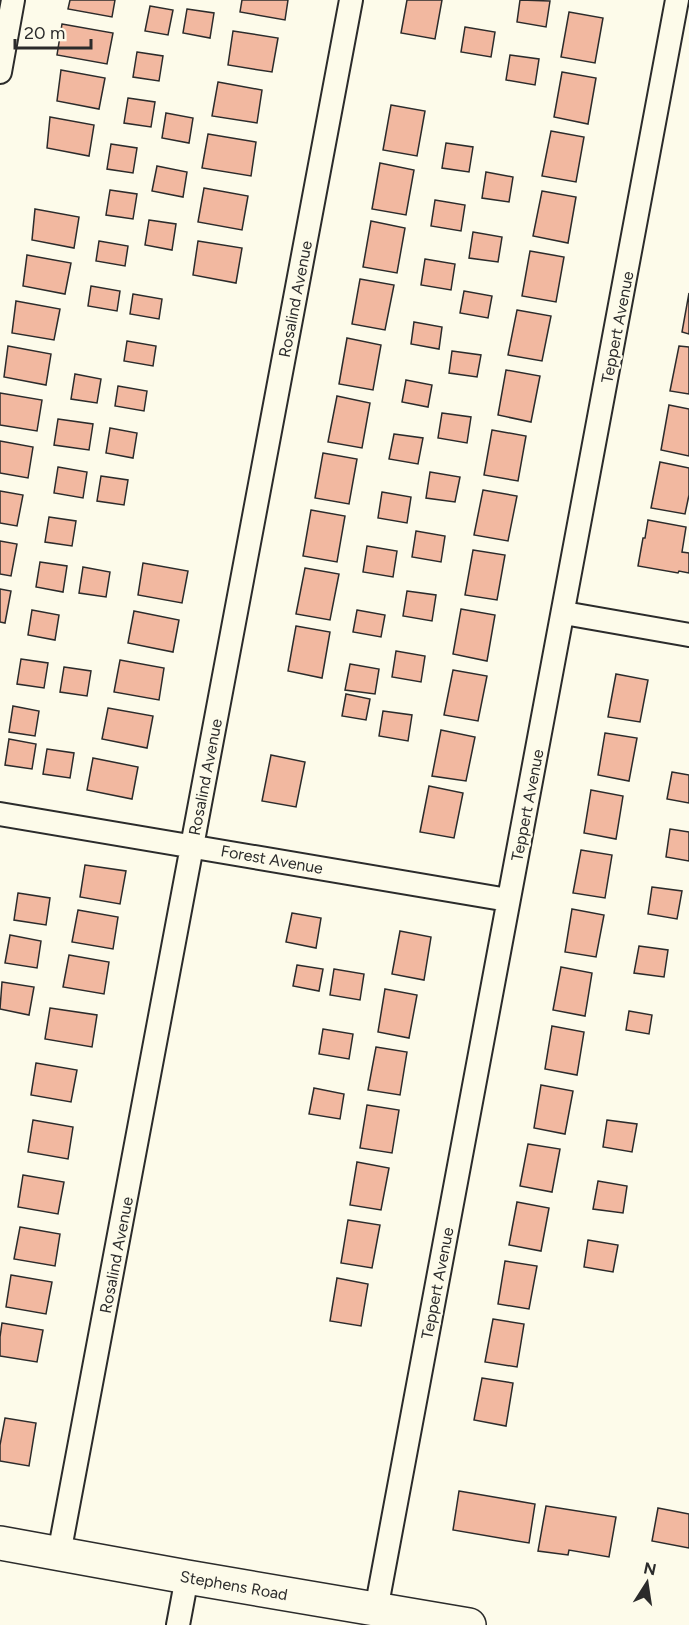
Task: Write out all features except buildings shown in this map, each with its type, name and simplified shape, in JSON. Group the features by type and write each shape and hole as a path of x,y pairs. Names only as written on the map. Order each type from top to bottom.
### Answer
{"street":[{"path":"0,72 13,0"},
{"name":"Rosalind Avenue","path":"59,1554 351,0"},
{"name":"Teppert Avenue","path":"376,1610 677,0"},
{"path":"564,613 689,635"},
{"name":"Forest Avenue","path":"0,814 508,900"},
{"name":"Stephens Road","path":"0,1543 187,1578 469,1625"},
{"path":"178,1625 187,1578"}]}
